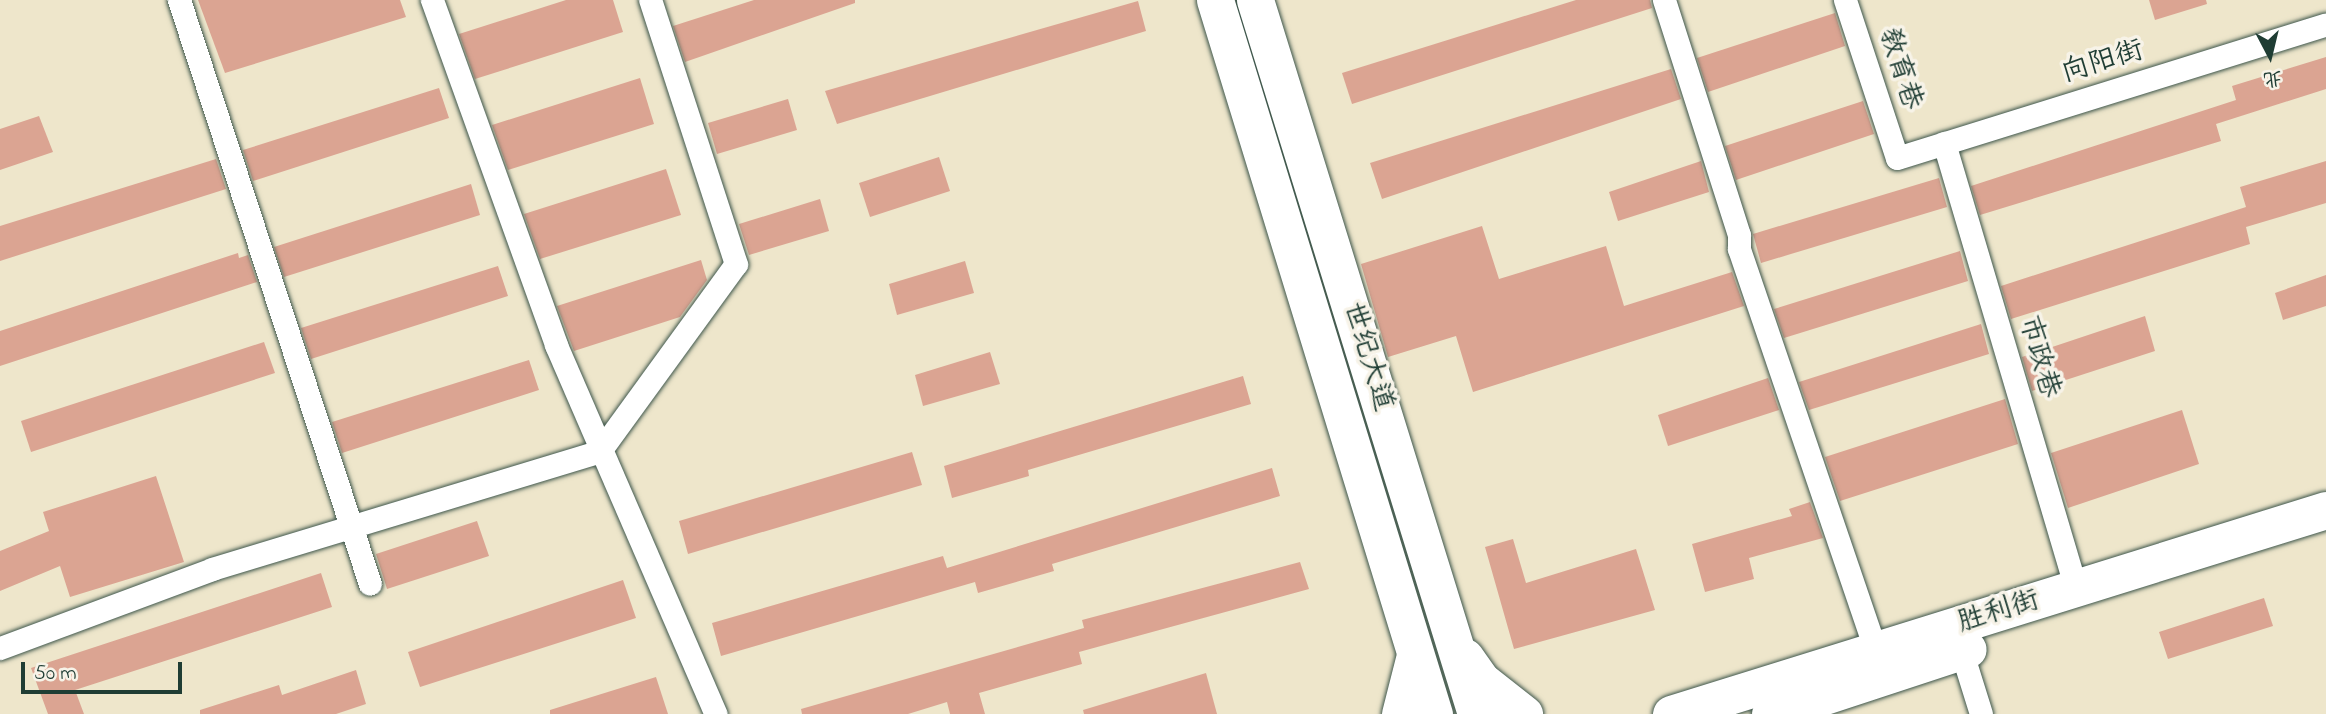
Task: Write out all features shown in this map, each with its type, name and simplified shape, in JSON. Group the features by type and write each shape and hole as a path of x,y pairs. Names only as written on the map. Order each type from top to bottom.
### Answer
{"main road":[{"name":"世纪大道","path":"1215,0 1416,647 1434,714"},
{"name":"世纪大道","path":"1255,0 1458,647 1476,714"},
{"name":"胜利街","path":"1770,714 2076,589 2326,510"},
{"name":"胜利街","path":"1671,714 1876,651 1958,639 2326,536"},
{"path":"1400,714 1416,647"},
{"path":"1458,647 1481,680 1524,714"}],"street":[{"path":"179,0 347,505 349,526 370,584"},
{"path":"432,0 556,345 716,714"},
{"path":"0,648 212,569 600,451 736,264 650,0"},
{"path":"1664,0 1739,235 1739,249 1876,651"},
{"name":"教育巷","path":"1845,0 1897,158"},
{"name":"向阳街","path":"1897,158 2326,24"},
{"name":"市政巷","path":"1944,143 2076,589"},
{"path":"1958,639 1981,714"}],"building":[{"path":"198,0 400,0 406,17 225,73"},
{"path":"566,0 613,0 623,32 475,79 459,34"},
{"path":"754,0 855,0 855,3 685,62 673,26"},
{"path":"1576,0 1650,0 1652,8 1352,104 1342,73"},
{"path":"2149,0 2206,0 2207,4 2155,20"},
{"path":"1138,1 1146,31 837,124 825,91"},
{"path":"1835,13 1845,46 1708,92 1697,58"},
{"path":"2326,57 2326,89 2216,124 2221,141 1980,215 1971,186 2236,100 2232,86"},
{"path":"1671,69 1681,99 1382,199 1370,163"},
{"path":"640,78 654,124 508,170 492,125"},
{"path":"439,88 449,118 253,181 243,150"},
{"path":"788,99 797,130 717,154 708,123"},
{"path":"1863,101 1874,134 1736,180 1725,146"},
{"path":"39,116 53,152 0,170 0,129"},
{"path":"939,157 950,191 870,217 859,183"},
{"path":"216,159 226,189 0,261 0,226"},
{"path":"1701,161 1709,192 1618,221 1609,192"},
{"path":"2326,161 2326,203 2246,227 2250,244 2011,319 2001,286 2246,207 2240,187"},
{"path":"666,169 681,215 540,259 524,214"},
{"path":"1939,178 1947,207 1761,263 1753,234"},
{"path":"471,184 480,215 284,277 274,247"},
{"path":"820,199 829,231 749,255 739,224"},
{"path":"1482,226 1499,279 1606,246 1624,306 1732,272 1744,306 1473,392 1456,336 1388,357 1361,264"},
{"path":"1960,251 1968,281 1784,338 1774,309"},
{"path":"238,253 239,258 248,255 257,282 0,366 0,331"},
{"path":"701,260 707,280 680,317 574,351 557,306"},
{"path":"965,261 974,293 897,315 889,284"},
{"path":"498,266 508,296 311,359 301,328"},
{"path":"2326,275 2326,306 2283,320 2275,293"},
{"path":"2145,316 2155,351 2032,391 2022,357"},
{"path":"1981,324 1989,354 1809,410 1799,382"},
{"path":"264,342 275,373 31,452 21,421"},
{"path":"990,352 1000,384 923,406 915,375"},
{"path":"529,360 539,390 342,453 332,422"},
{"path":"1243,376 1251,404 1028,470 1029,476 952,498 944,466"},
{"path":"1768,378 1779,410 1668,446 1658,415"},
{"path":"2005,399 2018,444 1840,501 1825,457"},
{"path":"2182,410 2199,464 2068,508 2051,453"},
{"path":"912,452 922,485 688,554 679,521"},
{"path":"1272,468 1280,496 1052,564 1054,571 978,593 975,582 721,656 712,623 943,556 947,568"},
{"path":"156,476 184,562 70,597 60,566 0,591 0,551 49,531 43,512"},
{"path":"1810,502 1823,538 1749,558 1754,579 1705,592 1692,544 1792,516 1789,509"},
{"path":"477,521 489,556 387,589 376,554"},
{"path":"1513,539 1526,583 1636,549 1655,610 1514,649 1485,547"},
{"path":"1300,562 1309,589 1079,652 1082,664 979,693 985,714 950,714 947,702 908,714 802,714 801,709 1084,628 1082,620"},
{"path":"321,573 332,607 75,690 84,714 48,714 31,668"},
{"path":"623,580 636,618 420,687 408,652"},
{"path":"2264,598 2273,626 2168,659 2159,632"},
{"path":"356,670 366,704 336,714 200,714 200,710 279,685 282,695"},
{"path":"1206,673 1217,714 1084,714 1083,710"},
{"path":"656,677 668,714 550,714 550,710"}]}
